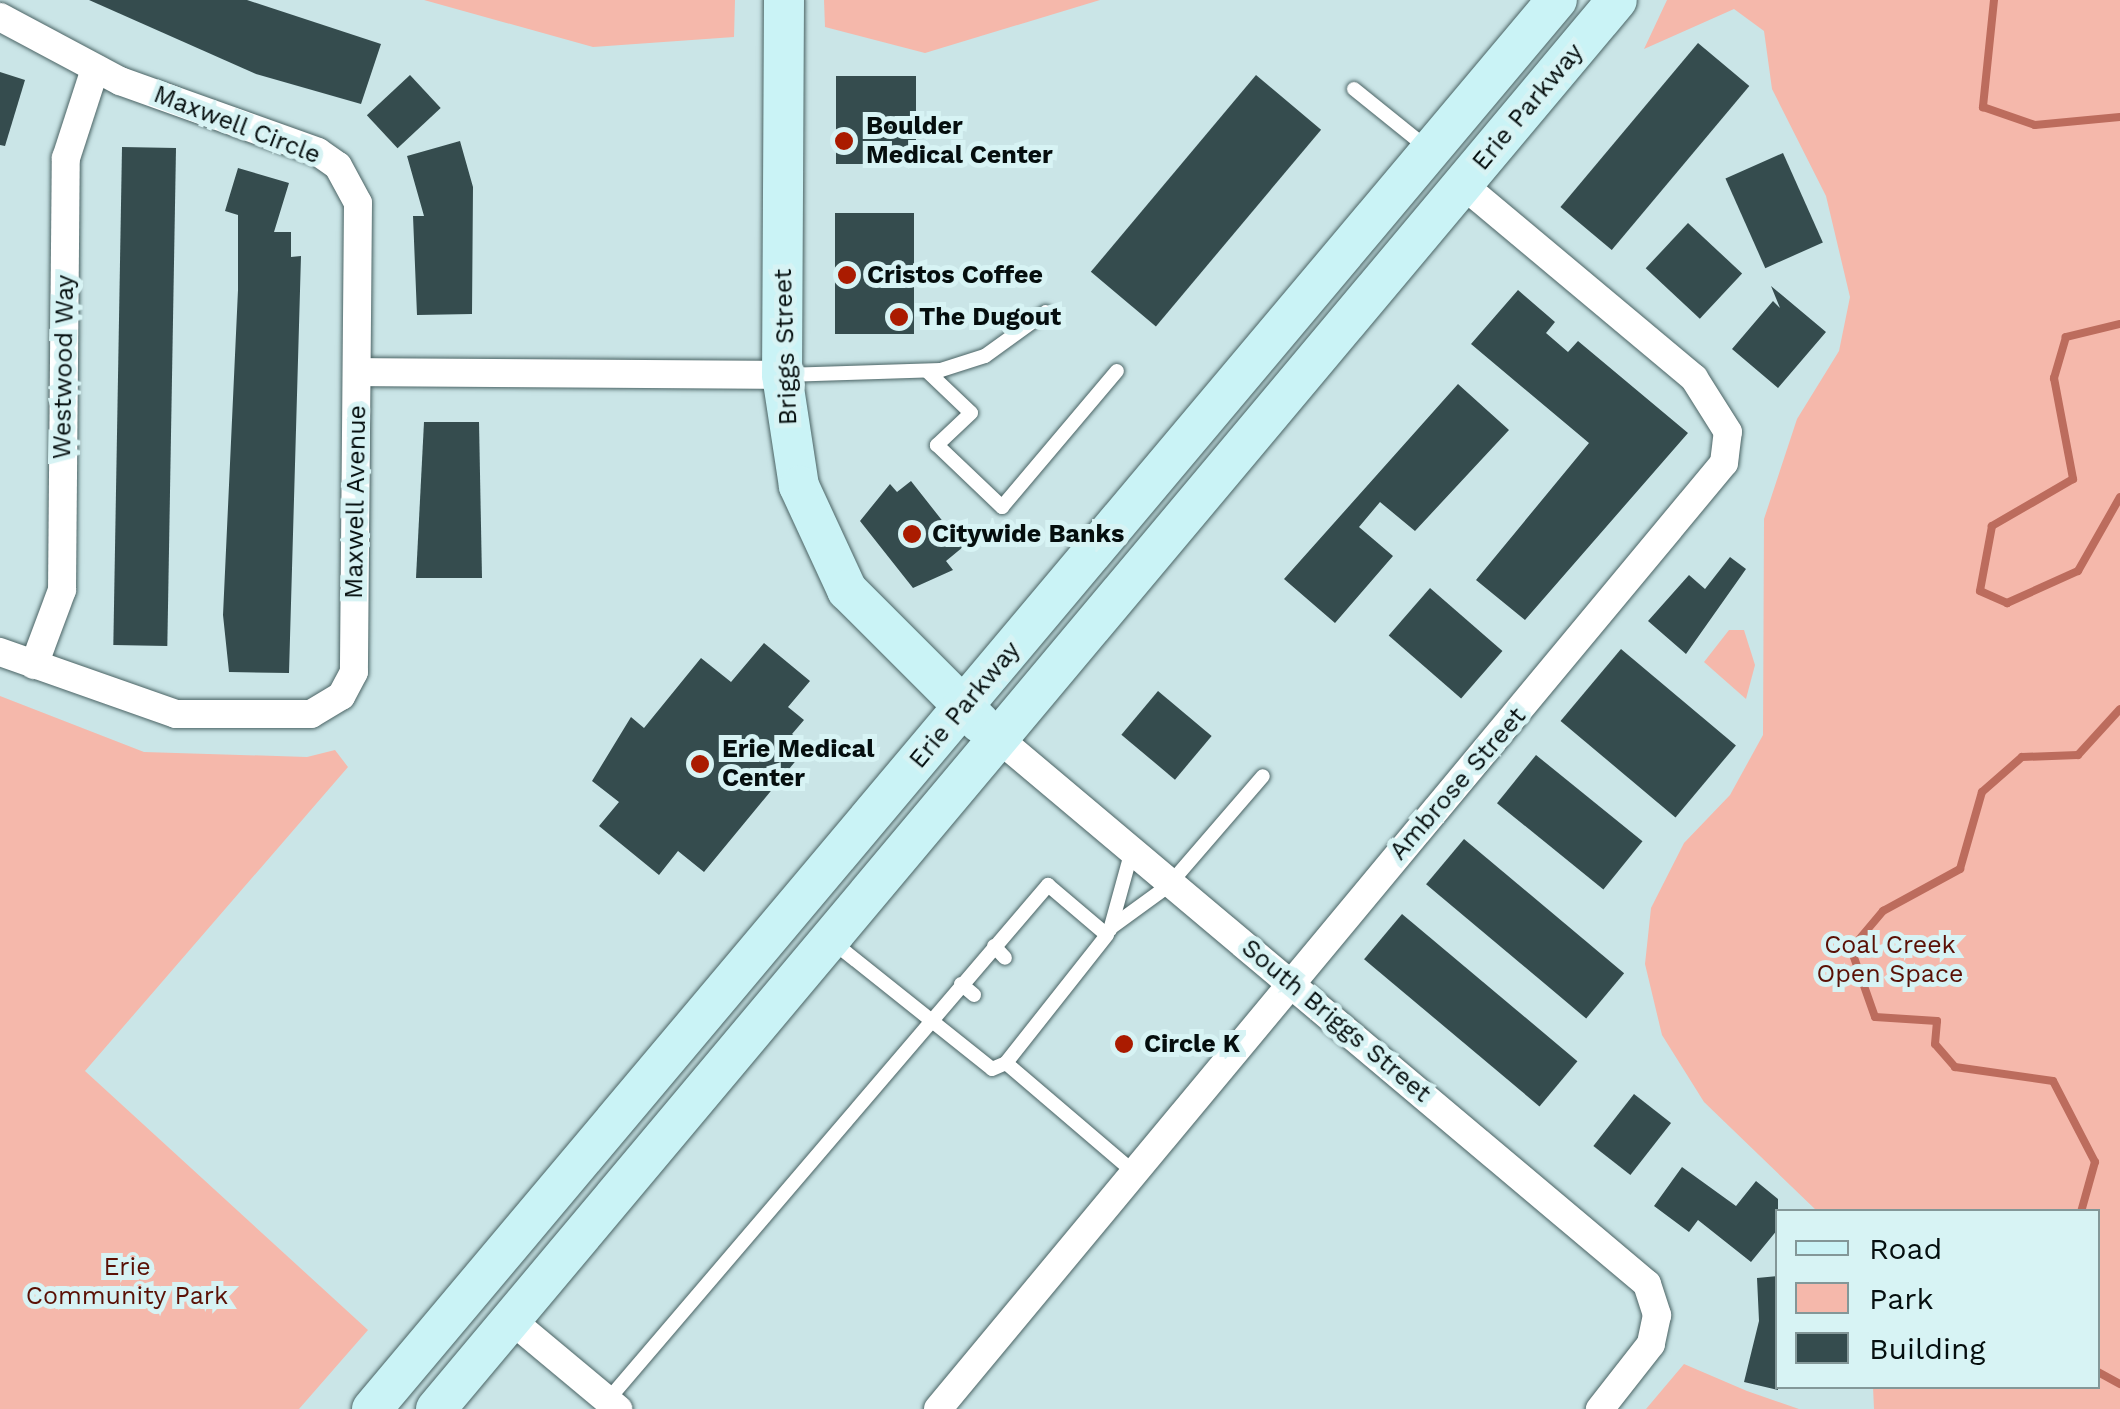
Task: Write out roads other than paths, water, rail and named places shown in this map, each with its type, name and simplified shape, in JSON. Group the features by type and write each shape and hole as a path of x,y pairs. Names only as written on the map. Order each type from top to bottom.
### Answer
{"main road":[{"name":"Briggs Street","path":"784,0 782,375 799,486 847,590 962,708 998,738"},
{"name":"Erie Parkway","path":"372,1409 962,708 1426,148 1557,0"},
{"name":"Erie Parkway","path":"436,1409 1617,0"}],"street":[{"name":"Maxwell Circle","path":"0,17 96,69 338,166 358,203 358,372"},
{"name":"Westwood Way","path":"34,665 62,590 66,158 96,69"},
{"name":"Ambrose Street","path":"938,1409 1137,1175 1292,981 1724,464 1728,432 1694,378 1464,186"},
{"name":"Maxwell Avenue","path":"0,652 176,714 311,714 342,696 354,672 358,372 782,375"},
{"name":"South Briggs Street","path":"998,738 1168,886 1292,981 1647,1284 1657,1316 1651,1344 1600,1409"},
{"path":"510,1320 608,1406"}],"lane":[{"path":"1354,89 1426,148"},
{"path":"782,375 928,372 985,356 1046,312"},
{"path":"928,372 971,413 937,446 1002,506 1117,370"},
{"path":"830,939 992,1069 1006,1062 1023,1042 1054,1002 1075,964 1168,886 1263,776"},
{"path":"1110,931 1132,854"},
{"path":"608,1406 930,1019 961,984 1000,952 1048,885 1110,931"},
{"path":"961,984 974,995"},
{"path":"1042,990 1054,1002"},
{"path":"1009,1028 1023,1042"},
{"path":"1006,1062 1137,1175"}],"waterway":[{"path":"1994,0 1983,107 2035,125 2120,117"},
{"path":"2120,324 2066,337 2054,378 2073,479 1992,526 1980,591 2007,603 2078,571 2120,497"},
{"path":"2082,1209 2095,1162 2053,1081 1955,1067 1935,1044 1937,1021 1875,1017 1851,949 1883,911 1960,869 1982,792 2022,757 2078,755 2120,709"},
{"path":"2100,1373 2120,1384"}],"place":[{"name":"Boulder Medical Center","path":"844,141"},
{"name":"Cristos Coffee","path":"847,275"},
{"name":"The Dugout","path":"899,317"},
{"name":"Citywide Banks","path":"912,534"},
{"name":"Erie Medical Center","path":"700,764"},
{"name":"Circle K","path":"1124,1044"}],"park label":[{"name":"Coal Creek Open Space","path":"1890,960"},
{"name":"Erie Community Park","path":"127,1282"}]}
